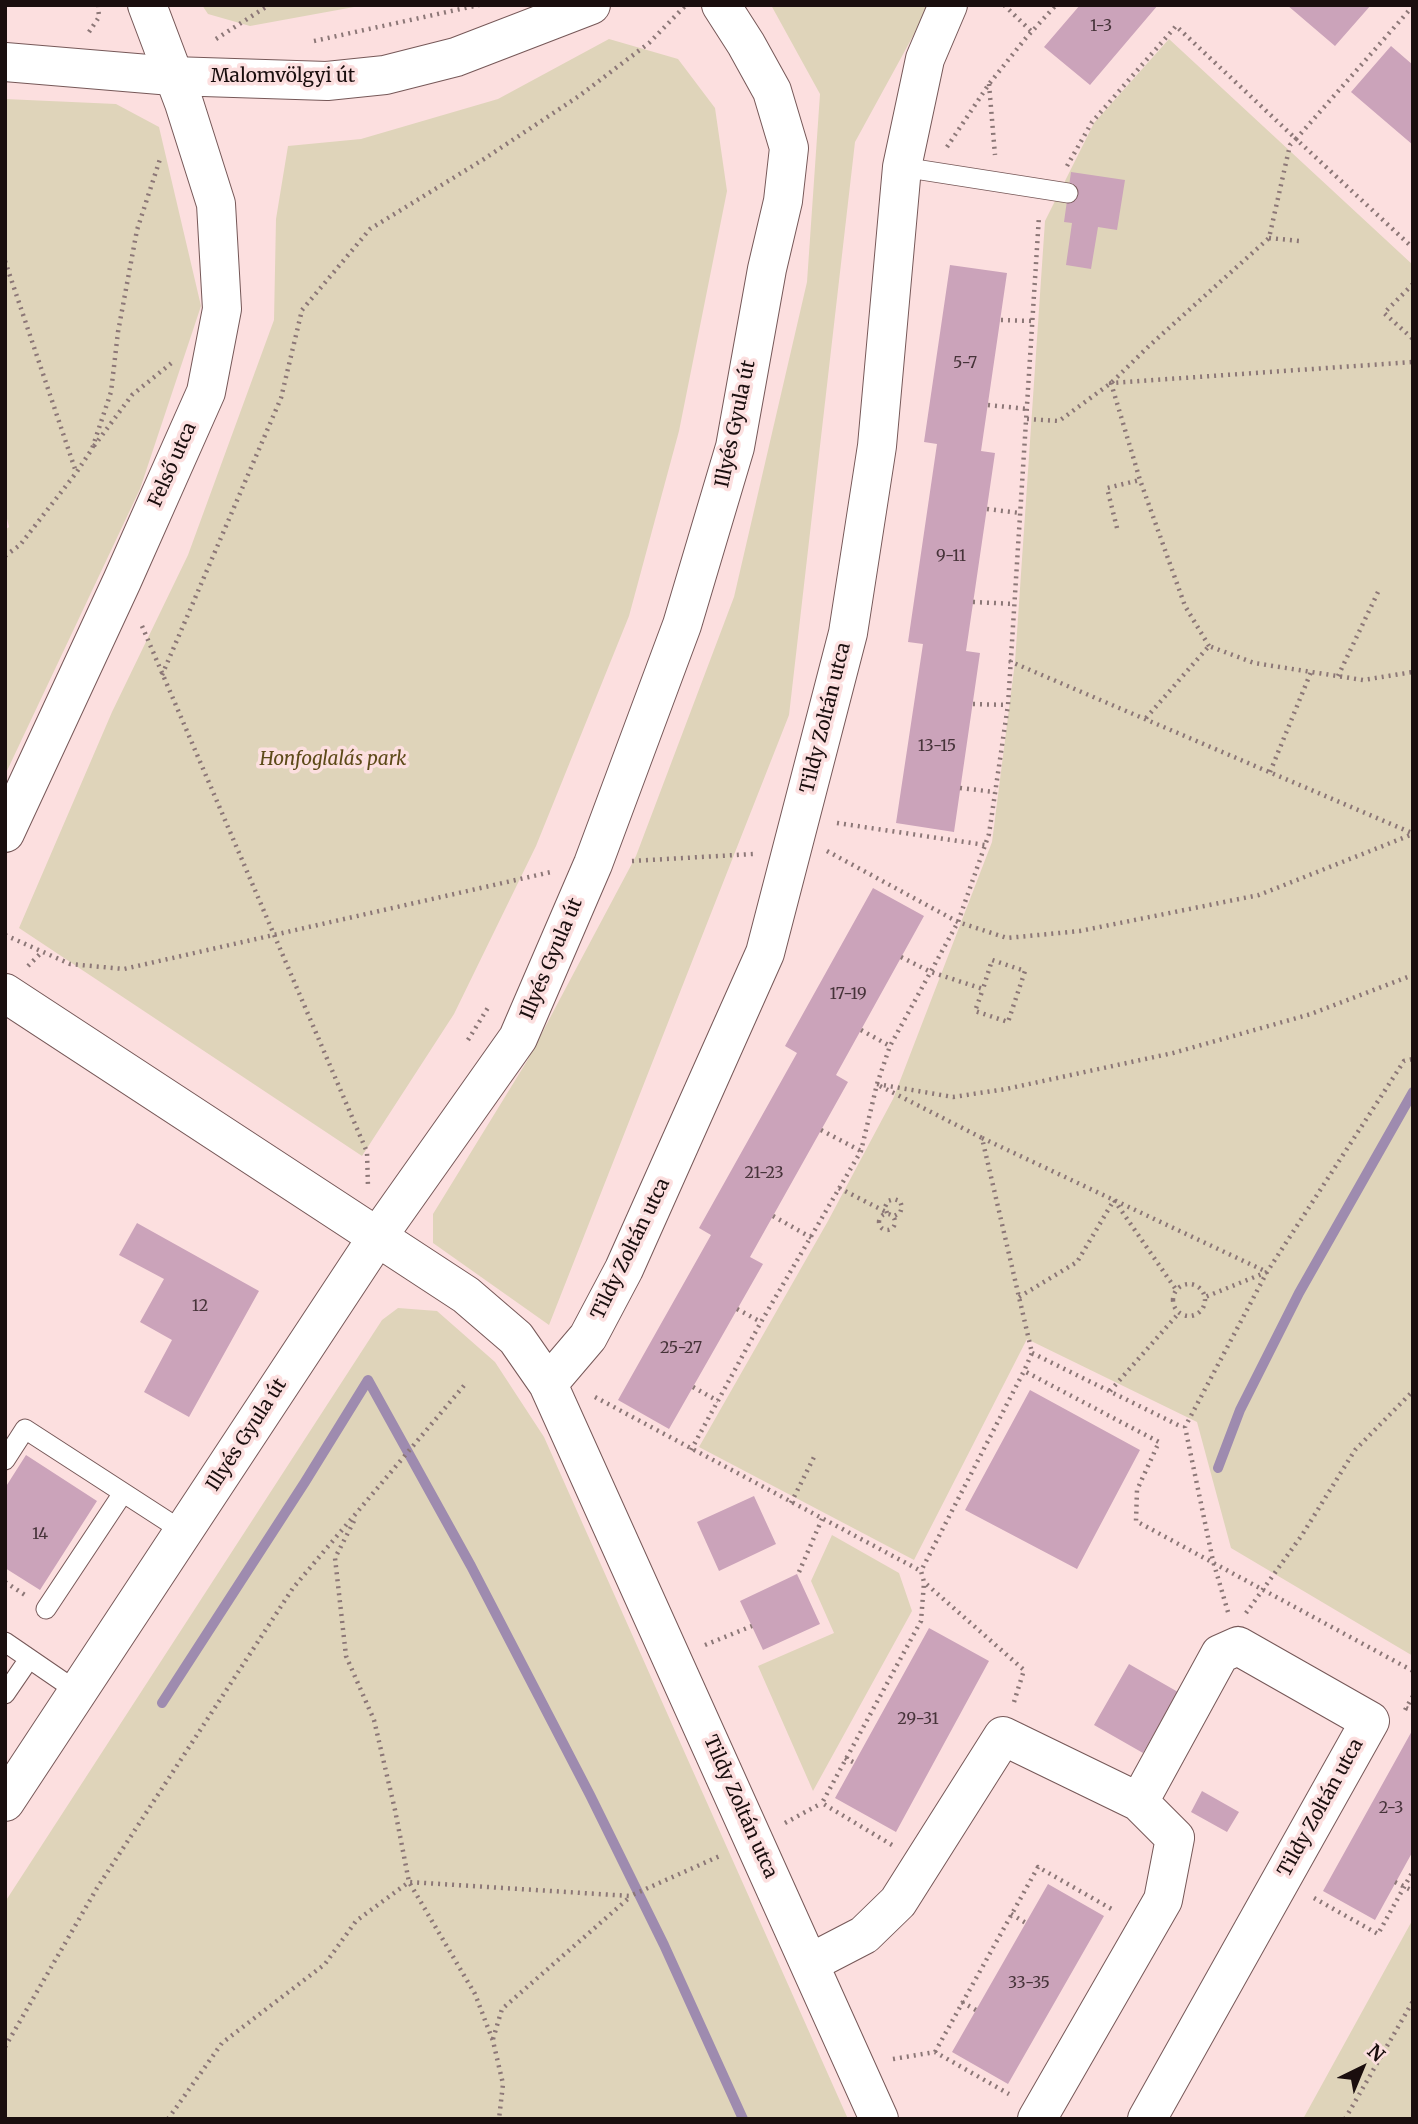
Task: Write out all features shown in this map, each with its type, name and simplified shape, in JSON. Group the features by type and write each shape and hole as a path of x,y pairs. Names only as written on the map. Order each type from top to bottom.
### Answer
{"street":[{"name":"Felső utca","path":"5,833 206,392 222,309 216,204 184,103 147,5"},
{"name":"Malomvölgyi út","path":"5,62 172,76 263,80 327,80 385,75 456,57 592,5"},
{"name":"Illyés Gyula út","path":"5,1802 378,1236 518,1038 593,864 682,625 735,447 767,269 783,201 789,148 772,91 721,5"},
{"name":"Tildy Zoltán utca","path":"552,1380 588,1337 624,1269 765,953 848,633 877,446 902,167 925,59 948,5"},
{"name":"Tildy Zoltán utca","path":"5,993 466,1295 516,1338 552,1380 770,1831 810,1963 879,2119"},
{"name":"Tildy Zoltán utca","path":"1147,2119 1370,1721 1235,1638"},
{"path":"1139,1802 1220,1654 1235,1638"},
{"path":"810,1963 864,1935 898,1902 1003,1736 1139,1802 1175,1838 1163,1899 1027,2109"}],"lane":[{"path":"902,167 1060,192"},
{"path":"5,1460 25,1429 184,1532"},
{"path":"46,1609 123,1493"},
{"path":"5,1642 78,1692"},
{"path":"5,1693 29,1659"}],"path":[{"path":"222,45 209,44 269,5"},
{"path":"303,43 480,5"},
{"path":"162,675 281,398 302,310 370,229 484,159 579,96 649,43 685,5"},
{"path":"1004,5 1032,32"},
{"path":"942,173 947,145 989,84 1056,5"},
{"path":"1027,419 1059,421 1111,383 1269,238 1290,145 1413,6"},
{"path":"691,1450 761,1322 861,1151 877,1084 890,1046 958,922 985,845 1008,705 1038,217 1060,192 1092,122 1176,26 1413,248"},
{"path":"989,84 995,160"},
{"path":"92,449 111,392 118,332 137,230 165,147"},
{"path":"1269,238 1300,241"},
{"path":"5,261 76,473"},
{"path":"1413,284 1384,313 1413,340"},
{"path":"1001,320 1033,321"},
{"path":"5,556 20,545 132,395 181,355"},
{"path":"1111,383 1413,362"},
{"path":"1111,383 1140,480 1185,606 1209,646 1254,663 1363,680 1413,672"},
{"path":"988,405 1028,409"},
{"path":"1117,528 1107,488 1140,480"},
{"path":"987,509 1020,513"},
{"path":"122,581 367,1152 366,1179 378,1236"},
{"path":"1338,676 1378,592"},
{"path":"973,602 1014,604"},
{"path":"1146,718 1209,646"},
{"path":"1009,661 1413,834"},
{"path":"1270,772 1311,672"},
{"path":"973,704 1008,705"},
{"path":"960,788 995,792"},
{"path":"880,829 985,845"},
{"path":"593,864 794,843 958,922 1007,937 1080,931 1259,895 1413,834"},
{"path":"5,935 70,964 124,969 555,871 550,883"},
{"path":"901,957 931,972 983,989"},
{"path":"992,960 1025,971 1008,1022 975,1011 983,989 992,960"},
{"path":"877,1084 953,1097 1006,1089 1173,1053 1298,1018 1413,975"},
{"path":"465,1044 494,999"},
{"path":"861,1030 890,1046"},
{"path":"1235,1638 1213,1561 1185,1427 1267,1272 1405,1061 1413,1059"},
{"path":"877,1084 982,1138 1267,1272"},
{"path":"821,1130 861,1151"},
{"path":"493,2041 502,2009 630,1896 770,1831 822,1803 921,1621 924,1582 921,1571 1032,1353 982,1138"},
{"path":"347,1215 366,1179 375,1175"},
{"path":"839,1188 891,1215"},
{"path":"1114,1200 1177,1291"},
{"path":"1019,1297 1077,1262 1114,1200"},
{"path":"773,1216 812,1238"},
{"path":"1205,1297 1267,1272"},
{"path":"1190,1284 1199,1288 1205,1297 1204,1307 1197,1314 1188,1317 1179,1313 1173,1304 1174,1294 1181,1287 1190,1284"},
{"path":"737,1309 761,1322"},
{"path":"1110,1391 1179,1313"},
{"path":"1032,1353 1182,1427"},
{"path":"1024,1371 1159,1442 1137,1490 1136,1521 1413,1671"},
{"path":"552,1380 921,1571"},
{"path":"5,2047 97,1888 293,1588 467,1382"},
{"path":"693,1387 718,1401"},
{"path":"1235,1638 1263,1588 1302,1535 1355,1450 1413,1391"},
{"path":"791,1503 815,1455"},
{"path":"360,1511 335,1558 346,1656 374,1720 409,1882 475,1994 493,2041 503,2084 499,2119"},
{"path":"799,1572 822,1519"},
{"path":"924,1582 1024,1670 1003,1736"},
{"path":"704,1645 752,1626"},
{"path":"895,1669 904,1674"},
{"path":"1406,1708 1413,1711"},
{"path":"845,1758 855,1763"},
{"path":"822,1803 895,1847"},
{"path":"936,2052 1038,1867 1121,1914"},
{"path":"1303,1892 1378,1934 1413,1871"},
{"path":"168,2119 222,2043 325,1964 356,1921 409,1882 630,1896"},
{"path":"1395,1882 1413,1891"},
{"path":"1011,1914 1026,1923"},
{"path":"1345,2119 1413,2001"},
{"path":"962,2002 976,2011"},
{"path":"888,2059 936,2052 1027,2109"}],"green space":[{"path":"202,5 365,5 250,26 208,14"},
{"path":"771,5 930,5 855,142 789,715 549,1325 433,1243 433,1214 527,1061 636,856 734,597 807,282 820,94"},
{"name":"Honfoglalás park","path":"609,39 678,59 715,108 727,191 679,431 629,616 536,846 454,1014 362,1156 19,928 112,712 188,555 274,320 276,219 288,146 361,139 498,99"},
{"path":"1169,39 1413,265 1413,1656 1231,1548 1197,1422 1027,1339 914,1560 699,1447 828,1221 893,1099 992,842 1015,662 1045,221 1094,123"},
{"path":"5,99 116,104 159,127 201,306 140,489 5,775 5,530 9,527 5,510"},
{"path":"398,1308 437,1311 495,1362 544,1437 848,2119 5,2119 5,1902 382,1320"},
{"path":"832,1535 899,1573 912,1611 813,1791 758,1666 834,1633 811,1581"},
{"path":"1413,1919 1413,2119 1303,2119"}],"building":[{"path":"1080,5 1158,5 1090,85 1044,47"},
{"path":"1287,5 1371,5 1335,46"},
{"path":"1391,46 1413,65 1413,145 1351,92"},
{"path":"1071,172 1125,180 1117,230 1098,227 1091,269 1066,265 1072,223 1064,222"},
{"path":"950,265 1007,273 981,451 995,453 966,651 980,653 954,832 896,823 923,644 908,642 937,444 924,442"},
{"path":"873,888 924,916 836,1075 848,1082 750,1257 763,1264 669,1429 618,1400 711,1235 699,1228 797,1053 785,1046"},
{"path":"137,1223 259,1291 189,1417 144,1392 172,1340 140,1322 164,1279 119,1255"},
{"path":"1030,1390 1140,1450 1077,1569 965,1510"},
{"path":"26,1455 97,1501 40,1590 5,1568 5,1488"},
{"path":"754,1496 776,1544 719,1571 697,1522"},
{"path":"797,1574 820,1624 763,1650 740,1601"},
{"path":"929,1628 989,1661 896,1832 835,1798"},
{"path":"1129,1664 1178,1692 1143,1753 1094,1725"},
{"path":"1413,1729 1413,1851 1375,1920 1323,1891"},
{"path":"1202,1791 1239,1812 1227,1832 1191,1812"},
{"path":"1048,1884 1104,1916 1008,2084 952,2052"}],"waterway":[{"path":"1218,1468 1240,1410 1299,1293 1413,1092"},
{"path":"162,1703 368,1380 471,1566 590,1795 664,1945 743,2119"}]}
